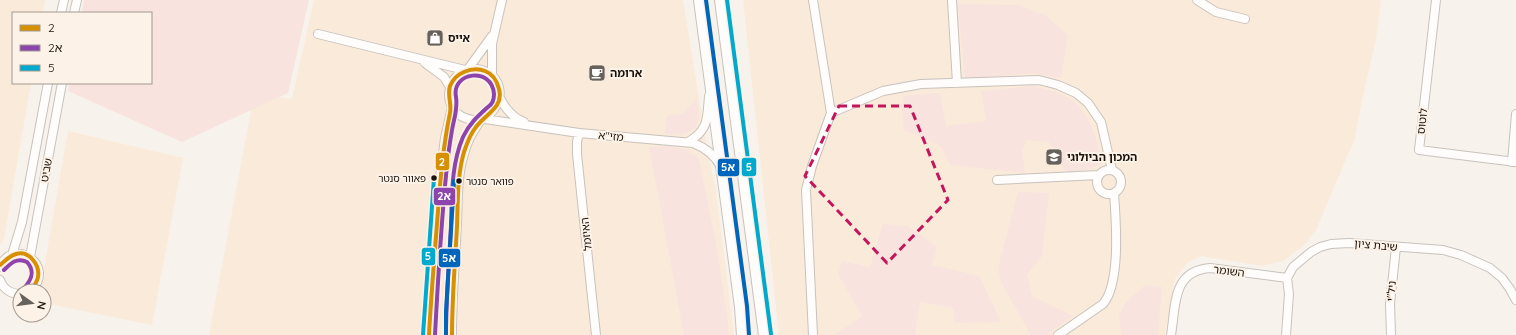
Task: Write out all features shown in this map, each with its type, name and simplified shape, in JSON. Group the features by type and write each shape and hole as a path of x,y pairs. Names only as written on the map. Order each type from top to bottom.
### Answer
{"main road":[{"path":"700,0 741,307 743,335"},
{"path":"721,0 765,335"}],"street":[{"path":"61,12 64,0"},
{"path":"74,12 77,0"},
{"path":"492,75 492,44 502,0"},
{"path":"813,0 831,113 812,166 806,190 813,335"},
{"path":"952,0 957,82"},
{"path":"1197,0 1216,12 1245,19"},
{"name":"לוטוס","path":"1436,0 1419,150 1514,162 1516,114"},
{"path":"467,70 494,32"},
{"path":"318,34 467,70"},
{"path":"421,60 439,73 450,87"},
{"path":"452,335 460,175 463,156 471,133 495,110 500,98 500,89 492,75 476,69 467,70 458,74 453,80 450,87 450,101 452,107 464,118 483,120"},
{"path":"831,113 883,91 921,84 1039,80 1058,85 1076,93 1088,103 1101,122 1112,170"},
{"path":"688,142 700,134 705,127 707,120 710,81"},
{"name":"שביט","path":"12,255 22,222 48,84"},
{"name":"שביט","path":"30,257 62,84"},
{"name":"מזי\"א","path":"500,98 514,116 522,122 534,126"},
{"path":"429,335 440,178 445,138 452,107"},
{"name":"מזי\"א","path":"483,120 579,133 688,142 699,145 714,156 722,172"},
{"name":"האיזמל","path":"579,133 577,154 596,335"},
{"path":"1104,170 1112,170 1119,174 1121,182 1119,189 1114,193 1106,194 1100,190 1097,183 1098,176 1104,170"},
{"path":"997,180 1098,176"},
{"path":"1058,335 1103,304 1109,297 1116,256 1117,237 1114,193"},
{"name":"שיבת ציון","path":"1287,278 1293,267 1301,259 1320,247 1349,243 1443,250 1477,261 1490,268 1502,278 1516,300"},
{"name":"ניל\"י","path":"1391,335 1390,304 1396,247"},
{"path":"0,266 7,257 25,254 35,262 39,274 36,283"},
{"name":"השומר","path":"1172,335 1178,291 1181,284 1191,273 1200,269 1210,268 1287,278"},
{"path":"1286,335 1289,306 1287,278"},
{"path":"0,280 2,288 12,292"}],"highlighted area":[{"path":"839,106 910,106 948,200 887,263 805,176"}],"shaded area":[{"path":"0,0 45,0 43,12 12,12 12,84 31,84 4,238 0,245"},
{"path":"84,0 309,0 288,93 182,142 68,91 69,84 152,84 152,12 82,12"},
{"path":"314,0 683,0 708,153 716,191 734,335 209,335 254,95 292,99"},
{"name":"המכון הביולוגי","path":"743,0 1381,0 1376,39 1355,138 1316,230 1304,245 1283,261 1263,266 1201,256 1188,262 1175,279 1165,335 779,335"},
{"path":"958,4 1019,5 1045,15 1068,35 1061,78 1033,73 965,79"},
{"path":"1032,86 1064,95 1079,107 1085,114 1093,130 1102,164 1088,169 1066,173 1049,142 1026,140 1022,152 1025,173 950,165 941,146 915,134 904,131 902,111 904,96 940,93 946,126 986,121 981,91"},
{"path":"697,98 699,119 695,128 683,135 665,134 667,116 683,113"},
{"path":"68,131 183,158 152,325 52,305 52,283 41,283"},
{"path":"671,146 688,150 699,159 716,243 729,335 684,335 649,147"},
{"path":"1018,192 1049,193 1042,256 1027,275 1032,296 1073,316 1047,335 1031,335 1001,282 998,268"},
{"path":"883,224 908,226 937,247 932,265 979,276 1001,322 955,323 953,308 920,302 915,335 835,335 862,316 838,274 842,261 870,267"},
{"path":"1145,285 1162,287 1158,335 1121,335 1119,316 1126,302"}],"transit line":[{"name":"5א","path":"706,0 747,306 749,335"},
{"name":"5","path":"727,0 771,334"},
{"name":"2","path":"429,335 440,182 450,110 449,89 452,81 456,77 464,72 475,69 488,72 494,78 498,86 500,96 499,101 493,110 480,122 472,133 466,145 460,170 452,335"},
{"name":"2א","path":"435,335 443,208 448,152 456,110 456,89 460,82 465,78 480,76 487,79 492,85 494,98 491,104 474,120 465,132 456,158 452,192 446,335"},
{"name":"5","path":"423,335 434,178"},
{"name":"5א","path":"446,335 454,181"},
{"name":"2","path":"0,265 9,257 21,253 25,254 33,260 37,268 38,277 36,283"},
{"name":"2א","path":"4,270 17,260 27,262 32,272 28,283"}],"place":[{"name":"אייס","path":"435,38"},
{"name":"ארומה","path":"597,73"},
{"name":"המכון הביולוגי","path":"1054,157"},
{"name":"פאוור סנטר","path":"434,178"},
{"name":"פוואר סנטר","path":"459,181"}]}
